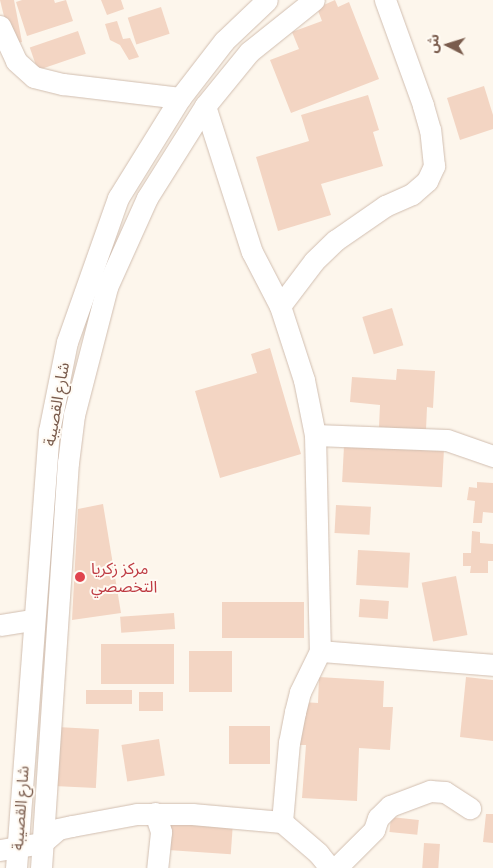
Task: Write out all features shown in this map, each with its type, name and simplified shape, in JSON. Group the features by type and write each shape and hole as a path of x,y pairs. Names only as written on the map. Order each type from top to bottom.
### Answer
{"street":[{"name":"شارع القصيبة","path":"11,855 49,431 67,342 118,198 180,98 224,41 267,0"},
{"path":"41,868 60,560 74,415 93,335 124,246 147,198 205,106 249,52 314,0"},
{"path":"280,306 314,261 336,240 385,206 412,194 428,181 434,166 430,130 423,105 385,0"},
{"path":"0,26 16,61 34,77 62,84 180,98"},
{"path":"205,106 252,252 280,306 304,380 316,435 320,651 300,692 295,712 288,749 282,822"},
{"path":"316,435 447,440 493,456"},
{"path":"0,624 33,620"},
{"path":"320,651 493,665"},
{"path":"336,868 369,836 382,812 390,806 430,791 446,792 470,808"},
{"path":"155,813 161,832 157,868"},
{"path":"11,855 42,843 58,829 155,813 282,822 318,853 330,868"}],"building":[{"path":"0,0 14,0 22,42 11,45"},
{"path":"22,0 54,0 55,3 66,0 73,21 27,36 16,2"},
{"path":"101,0 121,0 124,9 107,15"},
{"path":"335,0 338,7 349,2 379,79 291,113 270,60 299,49 292,32 322,21 317,8"},
{"path":"161,7 170,34 136,44 128,18"},
{"path":"117,21 123,39 130,38 139,57 129,60 120,45 110,40 105,24"},
{"path":"78,31 86,54 38,70 30,48"},
{"path":"484,86 493,115 493,129 460,140 447,98"},
{"path":"368,95 379,130 373,132 383,166 321,184 331,215 278,231 256,157 309,141 301,115"},
{"path":"392,308 403,345 374,354 362,317"},
{"path":"270,348 301,454 220,478 195,391 257,373 251,354"},
{"path":"397,369 435,371 433,408 427,407 426,430 379,427 380,405 350,402 352,377 396,380"},
{"path":"344,446 444,451 442,487 342,482"},
{"path":"477,482 493,483 493,513 483,512 482,523 473,523 475,501 467,500 469,487 477,488"},
{"path":"103,504 121,613 72,620 78,509"},
{"path":"336,505 371,507 369,535 335,533"},
{"path":"472,531 480,532 480,543 493,544 493,561 488,561 488,573 470,573 471,566 463,566 463,553 471,553"},
{"path":"358,550 410,553 408,588 356,585"},
{"path":"456,576 467,635 433,642 422,583"},
{"path":"360,599 389,601 388,619 359,617"},
{"path":"222,602 304,602 304,638 222,638"},
{"path":"174,613 175,629 121,633 120,617"},
{"path":"101,644 174,644 174,684 101,684"},
{"path":"189,651 232,651 232,692 189,692"},
{"path":"319,677 384,681 383,707 393,707 390,750 359,748 357,801 302,798 306,745 300,745 303,702 318,703"},
{"path":"466,677 493,680 493,741 460,737"},
{"path":"86,690 132,690 132,704 86,704"},
{"path":"139,692 163,692 163,711 139,711"},
{"path":"229,726 270,726 270,764 229,764"},
{"path":"57,727 99,729 96,788 54,786"},
{"path":"159,739 165,776 127,781 121,745"},
{"path":"486,814 493,814 493,843 483,842"},
{"path":"391,817 419,820 417,835 389,832"},
{"path":"170,820 233,824 231,854 168,850"},
{"path":"424,843 440,844 438,868 422,868"}],"place":[{"name":"مركز زكريا التخصصي","path":"80,577"}]}
